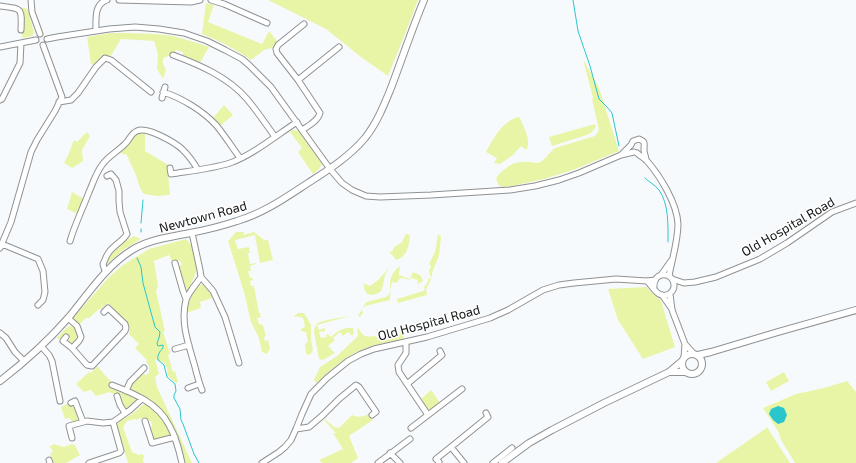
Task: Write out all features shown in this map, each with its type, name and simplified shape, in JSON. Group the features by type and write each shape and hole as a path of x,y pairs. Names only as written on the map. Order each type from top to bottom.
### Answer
{"main road":[{"name":"Newtown Road","path":"0,381 54,334 106,272 120,258 149,242 192,233 254,215 275,205 330,169 354,149 365,139 374,126 383,107 424,0"},
{"path":"502,463 529,443 552,430 669,372 687,355 711,352 856,310"},
{"path":"669,372 697,372 700,369 702,362 711,352"},
{"path":"696,355 702,362"},
{"path":"683,359 682,365 686,372"}],"street":[{"path":"31,0 32,12 40,34"},
{"path":"96,31 97,10 99,5 107,0"},
{"path":"119,0 191,2 200,0"},
{"path":"210,0 224,4 266,23"},
{"path":"0,6 18,8 22,14 21,30"},
{"path":"302,130 317,119 320,113 298,80 277,53 276,49 278,45 304,24"},
{"path":"42,45 46,43 47,40 96,31 135,27 184,33 207,41 242,59 257,72 271,87 330,169 342,183 366,196 380,197 431,195 510,190 535,186 568,177 622,155 640,153 644,150"},
{"path":"40,34 45,35 47,40"},
{"path":"36,40 36,37 40,34"},
{"path":"0,47 36,40"},
{"path":"36,40 42,45 62,96 31,152 10,222 1,246 38,259 43,271 45,292 43,300 38,304"},
{"path":"0,100 2,99 20,63 21,43"},
{"path":"298,80 339,47"},
{"path":"172,56 181,55 233,86 247,99 275,137"},
{"path":"59,102 71,100 78,93 96,67 106,58 111,60 151,92"},
{"path":"163,93 172,95 207,116 216,125 240,158"},
{"path":"170,168 171,174 230,163 275,137 297,122"},
{"path":"70,241 102,164 126,143 136,131 141,130 152,132 173,143 186,153 198,170"},
{"path":"622,155 631,145 633,140 639,139 645,144 644,150 646,160"},
{"path":"631,145 631,148 646,160 660,179 671,197 676,210 678,224 672,260 671,278"},
{"path":"106,272 103,264 105,259 109,252 125,238 127,234 120,212 119,191 116,180 111,174 107,176"},
{"name":"Old Hospital Road","path":"671,278 684,282 695,282 716,277 760,259 787,243 832,212 856,203"},
{"path":"192,233 201,277 213,291 225,317 239,363"},
{"path":"654,287 655,280 662,275 672,260"},
{"path":"175,263 186,298"},
{"path":"662,275 666,275 671,278 674,283 674,287 670,294 672,310"},
{"path":"201,277 186,298 184,322 199,384 202,390"},
{"name":"Old Hospital Road","path":"262,463 285,447 291,440 311,394 327,378 348,361 361,354 374,349 432,336 490,318 508,310 543,290 559,285 616,279 647,281 655,280"},
{"path":"647,281 654,287 658,294 670,294"},
{"name":"Old Hospital Road","path":"674,287 684,282"},
{"path":"662,295 672,310 685,344 696,355"},
{"path":"66,337 63,340 87,365 92,366 125,331 126,328 125,324 108,308 104,312"},
{"path":"68,318 77,326 81,337 72,348"},
{"path":"0,333 6,338 15,352 24,361"},
{"path":"406,342 406,353 398,365 399,372 428,415"},
{"path":"683,359 685,344"},
{"path":"175,349 189,345"},
{"path":"41,346 52,361 60,401"},
{"path":"407,384 442,355 440,351"},
{"path":"126,391 130,382 144,368"},
{"path":"188,388 199,384"},
{"path":"112,385 142,398 163,415 169,424 182,463"},
{"path":"296,429 309,427 356,385 359,387 376,412 372,415"},
{"path":"411,428 462,389"},
{"path":"117,396 125,414"},
{"path":"69,426 87,421 103,423 115,420 130,410 142,398"},
{"path":"71,403 75,401 83,422"},
{"path":"439,462 436,459 488,417 486,413"},
{"path":"67,420 72,438"},
{"path":"89,463 120,453 121,451 115,420"},
{"path":"145,421 152,443 174,437"},
{"path":"378,463 410,439"},
{"path":"451,447 464,463"},
{"path":"493,463 512,448"},
{"path":"390,454 400,463"}],"green space":[{"path":"268,0 418,0 388,76 326,29"},
{"path":"206,3 214,5 208,22 262,44 269,31 278,42 272,48 264,50 251,60 215,39 202,34"},
{"path":"19,7 28,9 34,33 32,36 22,38 24,14"},
{"path":"110,33 173,36 209,47 200,63 183,57 183,52 176,50 175,54 163,58 163,64 166,70 163,79 157,69 158,54 154,41 121,39 110,57 103,56 95,65 91,64 87,37"},
{"path":"583,59 599,88 619,151 573,170 544,179 501,187 496,178 510,165 519,162 538,163 555,148 595,136 599,130"},
{"path":"224,105 233,115 220,126 213,118"},
{"path":"519,117 528,139 528,147 526,150 521,146 513,155 500,164 494,163 497,158 486,152 495,136 503,126"},
{"path":"595,124 596,127 587,135 552,146 549,137"},
{"path":"292,130 298,130 322,164 313,174 298,152 302,148 290,132"},
{"path":"87,132 90,136 82,150 83,161 72,168 64,163 73,142 75,140 77,142"},
{"path":"135,134 145,134 145,151 170,166 168,173 170,195 157,196 144,194 127,155 117,152"},
{"path":"72,192 84,199 78,214 67,209"},
{"path":"236,232 244,232 243,235 254,232 264,240 268,240 273,260 260,263 255,235 235,240 238,249 249,247 250,253 248,253 250,264 256,263 250,266 251,271 248,271 250,278 253,278 253,280 250,281 251,286 254,286 261,317 257,318 259,324 263,325 266,336 264,337 265,341 268,340 270,348 267,354 262,352 259,338 251,322 244,292 228,241"},
{"path":"406,234 410,236 407,251 400,259 396,260 389,252 393,251 393,248 402,242"},
{"path":"438,234 441,237 439,256 431,279 426,290 427,295 398,303 397,299 423,291 425,289 424,287 428,282 428,279 431,278 429,271 431,266 429,264 435,252"},
{"path":"134,236 141,239 123,250 106,265 105,264 110,254 116,247"},
{"path":"186,239 192,246 197,270 188,291 186,290 179,267 182,264 179,260 172,262 169,255 154,261 158,286 156,291 165,331 163,332 170,353 168,355 173,372 175,371 178,382 176,383 168,376 167,368 164,363 155,359 159,374 155,377 157,387 192,463 185,463 174,430 166,416 149,399 133,392 130,389 133,382 137,378 141,375 146,375 149,373 149,366 146,362 147,360 135,348 139,344 129,334 129,325 108,303 89,318 86,318 79,325 73,318 109,277 123,265 149,249"},
{"path":"400,266 399,275 410,279 413,272 420,275 423,280 417,284 418,280 411,278 410,280 402,278 399,279 397,283 392,282 390,300 365,306 362,309 366,302 386,297 389,294 391,277 395,270"},
{"path":"389,268 385,275 382,290 379,293 371,295 367,294 366,291 365,292 363,282 365,285 370,286"},
{"path":"202,284 206,287 212,298 200,302 201,308 186,313 193,293"},
{"path":"646,287 661,301 675,347 643,359 618,320 608,289"},
{"path":"362,309 363,313 359,317 358,316"},
{"path":"298,313 304,313 311,325 313,350 310,355 306,354 305,344 308,342 306,332 301,331 301,329 305,327 303,318 294,316"},
{"path":"350,316 317,325 319,330 325,328 325,331 319,332 321,338 327,337 326,335 328,334 331,337 338,331 347,328 353,328 354,333 352,336 348,332 343,336 340,332 333,338 335,340 328,346 335,353 323,360 319,359 314,332 316,325 324,321"},
{"path":"71,326 76,330 77,338 71,344 68,342 70,338 66,335 60,340 57,338 67,327"},
{"path":"357,326 360,332 364,335 368,337 375,336 377,337 377,340 400,335 400,332 402,331 404,339 374,346 357,352 338,364 316,383 314,380 320,367 337,356 356,338 358,335"},
{"path":"97,366 111,381 108,387 136,399 136,401 128,409 126,409 121,401 121,395 110,392 96,396 91,390 84,392 76,384 89,372 91,373"},
{"path":"784,372 789,381 771,391 766,382"},
{"path":"847,381 856,392 856,463 795,463 781,440 778,431 763,408 796,394"},
{"path":"431,390 440,403 430,410 421,399"},
{"path":"70,402 72,407 76,408 79,416 79,421 74,423 70,418 65,419 61,407"},
{"path":"145,403 154,409 160,416 171,434 155,440 153,439 149,429 152,426 151,421 143,420 141,418 127,421 123,427 132,452 139,455 143,454 144,457 144,463 128,463 117,424"},
{"path":"368,414 373,420 349,436 358,458 351,463 322,463 319,460 343,449 333,433 336,433 324,420 325,419 334,427 339,428 352,415 360,417"},
{"path":"767,427 790,463 716,463 765,429"},
{"path":"53,444 64,447 72,444 75,445 80,455 66,463 53,463 50,454 53,451 49,446 52,446"}],"water":[{"path":"778,406 784,408 787,415 784,422 778,424 769,414 771,409"}],"waterway":[{"path":"573,0 578,31 599,99 612,113 619,146"},
{"path":"645,178 659,190 665,202 668,242"},
{"path":"141,223 143,200"},
{"path":"137,258 141,267 143,283 155,327 160,332 157,343 158,346 163,345 163,348 158,355 158,360 164,365 167,377 175,384 176,391 174,398 180,409 181,420 199,463"}]}
